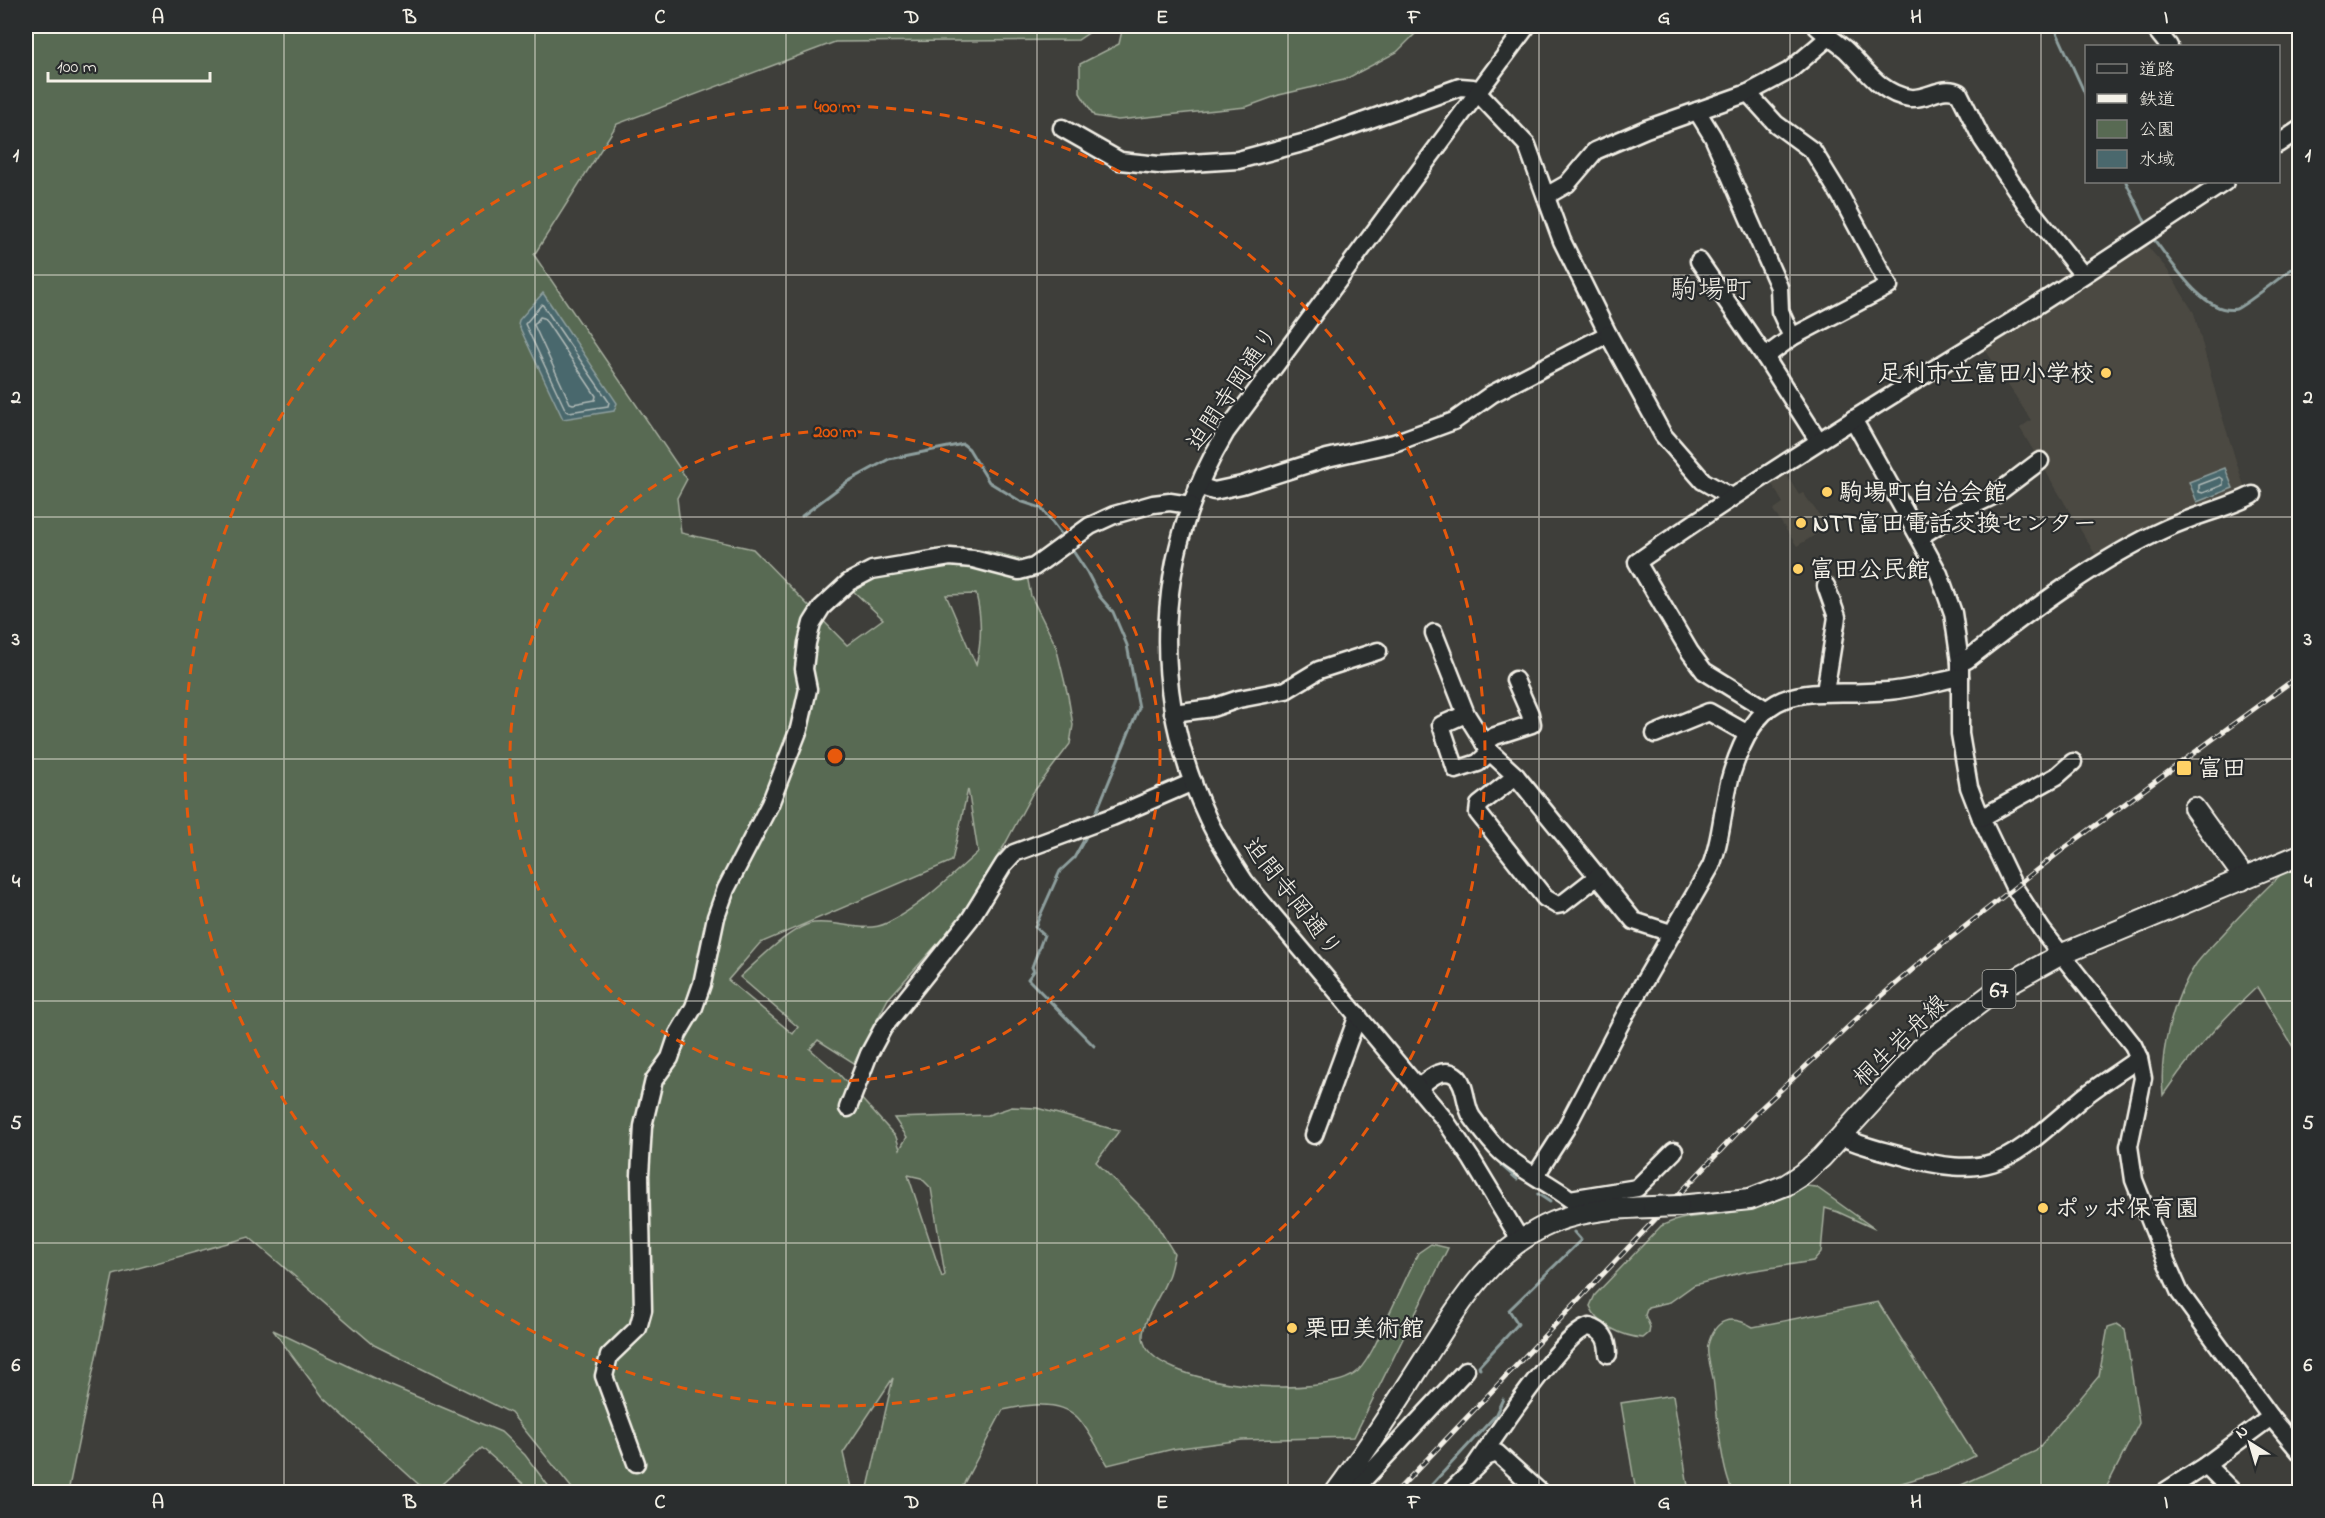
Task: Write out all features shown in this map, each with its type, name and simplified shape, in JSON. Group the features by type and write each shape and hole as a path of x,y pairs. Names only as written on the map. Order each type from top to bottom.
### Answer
{"main road":[{"path":"2194,808 2238,869 2242,880"},
{"name":"桐生岩舟線","path":"1521,1240 1554,1222 1605,1209 1739,1201 1776,1190 1810,1168 1909,1060 1943,1028 2003,986 2060,955 2300,855"},
{"name":"67","path":"1338,1490 1359,1462 1478,1279 1492,1263 1521,1240"}],"street":[{"name":"迫間寺岡通り","path":"1521,1240 1472,1160 1419,1088 1245,882 1208,819 1181,749 1173,713 1167,673 1167,631 1174,566 1190,506 1215,452 1245,405 1527,26"},
{"path":"1816,26 1845,50 1880,86 1890,92 1907,98 1920,98 1941,91 1959,93 1982,139 2026,204 2083,275"},
{"path":"2153,26 2168,45"},
{"path":"1546,196 1567,184 1596,151 1646,129 1748,93 1789,71 1829,37"},
{"path":"1062,128 1120,161 1159,165 1208,163 1238,160 1305,142 1460,87 1473,88 1527,145 1562,241 1608,334 1663,435 1703,481 1731,497"},
{"path":"1748,93 1776,124 1813,151 1840,195 1889,286 1792,337 1765,357"},
{"path":"1697,111 1713,137 1779,287 1780,311 1792,337"},
{"path":"2280,143 2300,129"},
{"path":"1767,710 1761,704 1704,670 1690,652 1637,562 1818,440 2083,275 2223,183"},
{"path":"1699,261 1765,357 1818,440"},
{"path":"1198,486 1215,492 1327,458 1394,443 1454,422 1492,394 1608,334"},
{"path":"1853,419 1939,574 1957,624 1960,734 1969,787 1982,818 2014,887 2060,955 2133,1046 2139,1058 2143,1078 2130,1146 2134,1180 2180,1293 2271,1417 2300,1452"},
{"path":"1919,537 1957,513 1995,495 2040,461"},
{"path":"1536,1175 1566,1128 1619,1026 1713,861 1719,842 1731,775 1748,734 1767,710 1792,696 1825,692 1889,691 1960,670 1967,660 2011,624 2122,552 2176,524 2218,511 2253,495"},
{"path":"636,1463 604,1376 609,1356 638,1328 643,1310 640,1175 643,1126 654,1080 670,1058 678,1034 694,1007 702,984 711,933 726,889 770,804 799,729 808,689 804,669 812,623 822,606 849,582 872,570 950,557 973,559 1019,571 1034,567 1090,526 1113,515 1153,504 1170,502 1190,506"},
{"path":"1825,692 1837,616 1826,586"},
{"path":"1434,633 1466,714 1487,748 1516,776 1634,921 1671,933"},
{"path":"1173,713 1212,708 1239,699 1286,690 1319,670 1378,651"},
{"path":"1466,714 1441,725 1456,770 1478,763 1495,736 1532,724 1515,680"},
{"path":"1655,734 1709,712 1748,734"},
{"path":"1982,818 2057,776 2073,762"},
{"path":"1516,776 1479,804 1478,813 1545,898 1557,905 1562,904 1598,876"},
{"path":"848,1108 869,1054 883,1028 970,919 1004,864 1014,853 1112,817 1193,782"},
{"path":"1314,1136 1358,1015"},
{"path":"1841,1136 1913,1159 1944,1165 1965,1168 1996,1163 2016,1154 2081,1099 2139,1058"},
{"path":"1419,1088 1435,1074 1455,1075 1461,1082 1470,1114 1490,1140 1508,1158 1570,1198 1637,1188 1674,1151"},
{"path":"1474,1467 1546,1367 1579,1331 1590,1327 1601,1333 1608,1345 1608,1354"},
{"path":"1338,1490 1351,1492 1356,1488 1466,1370"},
{"path":"2164,1492 2206,1465 2271,1417"},
{"path":"1450,1492 1488,1455 1497,1453 1540,1492"},
{"path":"2206,1465 2233,1492"}],"shaded area":[{"name":"足利市立富田小学校","path":"2142,240 2166,268 2194,313 2221,413 2246,493 2098,559 2020,428 2031,420 1981,343"},
{"path":"1782,468 1799,495 1803,493 1828,527 1797,546 1773,510 1783,503 1768,477"}],"green space":[{"path":"26,26 1099,26 1078,40 835,42 617,124 534,255 687,479 677,498 681,533 753,549 847,645 883,619 850,588 896,564 922,553 946,548 966,548 1024,560 1031,596 1056,646 1073,725 1070,744 1032,794 1004,846 957,922 888,999 854,1063 818,1040 810,1049 839,1074 896,1137 900,1149 907,1137 894,1118 988,1115 1012,1107 1037,1108 1119,1131 1096,1162 1153,1219 1174,1253 1164,1286 1145,1323 1143,1338 1152,1355 1174,1368 1205,1378 1278,1387 1312,1386 1340,1380 1358,1371 1373,1348 1418,1253 1431,1244 1448,1248 1354,1437 1242,1440 1173,1449 1108,1465 1089,1433 1070,1411 1042,1405 1021,1406 1003,1410 962,1487 867,1492 893,1378 843,1453 852,1492 575,1492 511,1413 374,1345 249,1237 113,1275 68,1492 26,1492","holes":["976,594 980,630 976,665 946,595","968,789 978,852 935,890 900,916 879,926 861,927 814,923 795,930 740,977 798,1027 793,1034 728,980 760,943 952,861","908,1175 921,1178 931,1188 945,1275 942,1277"]},
{"path":"1123,26 1423,26 1397,52 1344,80 1279,95 1246,107 1118,120 1094,116 1080,93 1080,64 1119,44"},
{"path":"2292,865 2300,874 2299,1057 2257,987 2207,1038 2163,1095 2165,1044 2174,1010 2188,978 2209,949 2261,893"},
{"path":"1806,1186 1816,1187 1875,1229 1825,1208 1821,1252 1813,1261 1744,1272 1694,1285 1670,1302 1648,1307 1645,1315 1650,1327 1649,1333 1643,1338 1612,1329 1594,1313 1590,1306 1595,1295 1661,1226 1681,1219 1749,1209"},
{"path":"1878,1302 1975,1456 1948,1469 1872,1492 1733,1492 1722,1453 1708,1353 1708,1345 1715,1329 1724,1321 1730,1320 1753,1327"},
{"path":"2117,1324 2125,1329 2139,1423 2104,1492 1946,1492 2036,1451 2099,1376 2108,1327"},
{"path":"273,1330 384,1383 501,1432 525,1455 553,1492 533,1492 482,1448 433,1492 427,1492 323,1397"},
{"path":"1673,1395 1689,1492 1636,1492 1621,1403"}],"water":[{"path":"543,293 617,403 614,411 563,419 518,324"},
{"path":"2225,468 2233,488 2197,502 2189,482"}],"waterway":[{"path":"2054,26 2085,94"},
{"path":"2126,183 2147,226"},
{"path":"2152,237 2189,284 2212,304 2224,309 2236,309 2241,306 2300,263"},
{"path":"802,516 847,482 889,459 963,444 969,449 989,482 1020,501 1041,508 1064,538"},
{"path":"1071,548 1100,597 1113,612 1127,645 1139,708 1094,818"},
{"path":"1088,833 1074,858 1060,871 1035,927 1044,935 1032,967 1034,971 1028,979 1094,1046"},
{"path":"1501,1165 1517,1179"},
{"path":"1538,1194 1550,1202"},
{"path":"1480,1369 1479,1366 1518,1324 1509,1310 1581,1240 1574,1232"},
{"path":"1425,1492 1495,1416 1503,1399"}],"railway":[{"path":"1396,1492 1759,1110 1878,999 1934,951 2062,850 2300,675"}],"place":[{"name":"足利市立富田小学校","path":"2106,373"},
{"name":"駒場町自治会館","path":"1827,492"},
{"name":"NTT富田電話交換センター","path":"1801,523"},
{"name":"富田公民館","path":"1798,569"},
{"name":"富田","path":"2184,768"},
{"name":"ポッポ保育園","path":"2043,1208"},
{"name":"栗田美術館","path":"1292,1328"}],"district":[{"name":"駒場町","path":"1711,289"}]}
